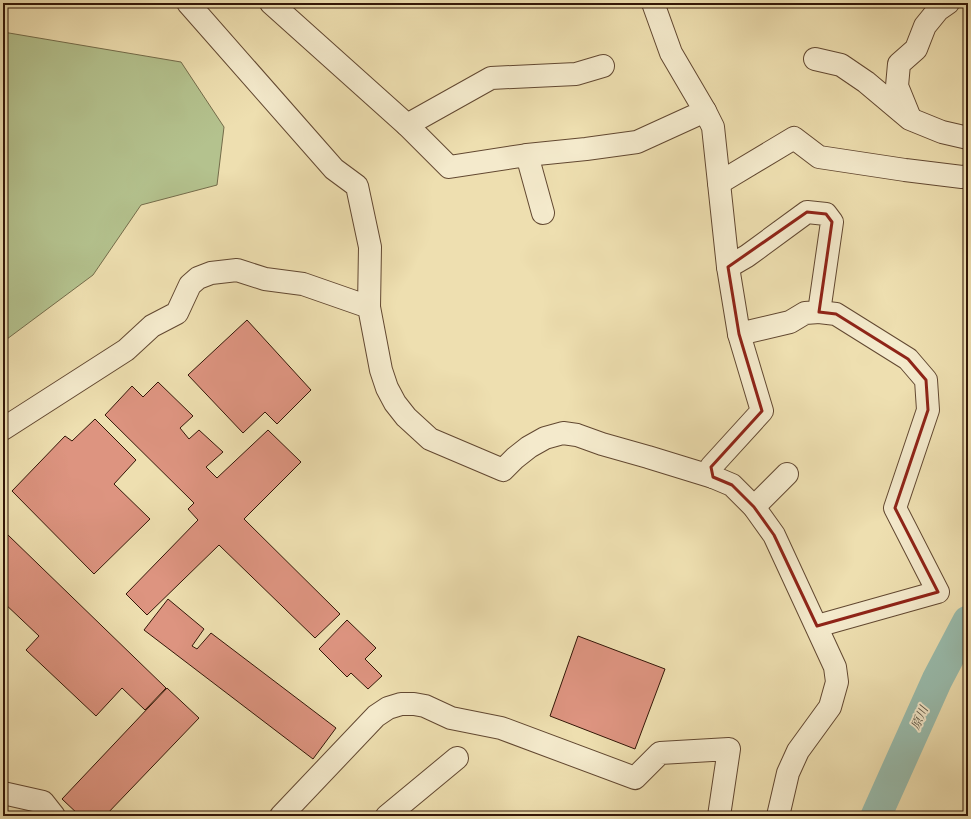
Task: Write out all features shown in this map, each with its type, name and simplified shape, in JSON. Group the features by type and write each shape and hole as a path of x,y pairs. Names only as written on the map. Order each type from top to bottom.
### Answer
{"street":[{"path":"188,3 334,169 357,186 370,247 368,307 381,370 387,388 395,403 430,439 503,470 529,447 545,438 563,433 578,435 602,444 713,477 732,485 754,507 774,535 835,667 837,682 830,707 798,751 788,773 778,816"},
{"path":"270,3 407,125 448,167 527,155 637,142 705,111"},
{"path":"653,3 671,53 713,127 728,267 739,334 762,411 711,467 713,477"},
{"path":"910,119 897,86 899,64 916,49 926,26 938,10 948,3"},
{"path":"815,59 841,65 866,82 910,119 942,132 968,138"},
{"path":"407,125 491,78 576,74 603,66"},
{"path":"719,183 794,138 820,157 905,170 962,177 968,176"},
{"path":"527,155 543,213"},
{"path":"728,267 747,256 807,212 826,214 832,222 819,312"},
{"path":"3,429 126,350 152,326 176,313 190,285 198,278 211,273 237,270 265,279 304,284 368,307"},
{"path":"739,334 790,322 805,313 819,312 836,314 908,358 926,380 928,410 895,508 938,592 817,626"},
{"path":"754,507 787,474"},
{"path":"281,816 376,716 388,708 401,704 425,706 451,718 501,728 635,778 660,753 729,748 719,816"},
{"path":"387,816 457,758"},
{"path":"3,793 43,802 54,816"}],"highlighted area":[{"path":"807,212 826,214 832,222 819,312 836,314 908,359 926,380 928,410 895,508 938,592 817,626 774,535 754,507 732,485 713,477 711,467 762,411 739,334 728,267"}],"green space":[{"path":"3,32 181,62 224,127 217,185 141,205 93,275 3,342"}],"building":[{"path":"247,320 311,390 277,424 265,412 243,433 188,375"},
{"path":"158,382 193,416 180,428 189,439 199,430 223,452 206,467 217,478 268,430 301,462 244,519 340,614 315,638 219,545 147,615 126,594 198,520 188,509 194,503 105,415 132,386 143,397"},
{"path":"95,419 136,460 114,484 150,519 94,574 12,491 65,436 72,441"},
{"path":"8,535 166,688 145,710 122,688 96,716 26,650 39,636 3,602 3,540"},
{"path":"168,599 204,629 192,646 197,649 211,633 336,728 313,759 144,630"},
{"path":"347,620 376,648 365,659 382,676 368,689 351,673 347,677 319,649"},
{"path":"578,636 665,669 635,749 550,716"},
{"path":"167,688 199,718 105,816 80,816 62,799"}],"waterway":[{"name":"原川","path":"876,816 937,680 968,621"}]}
